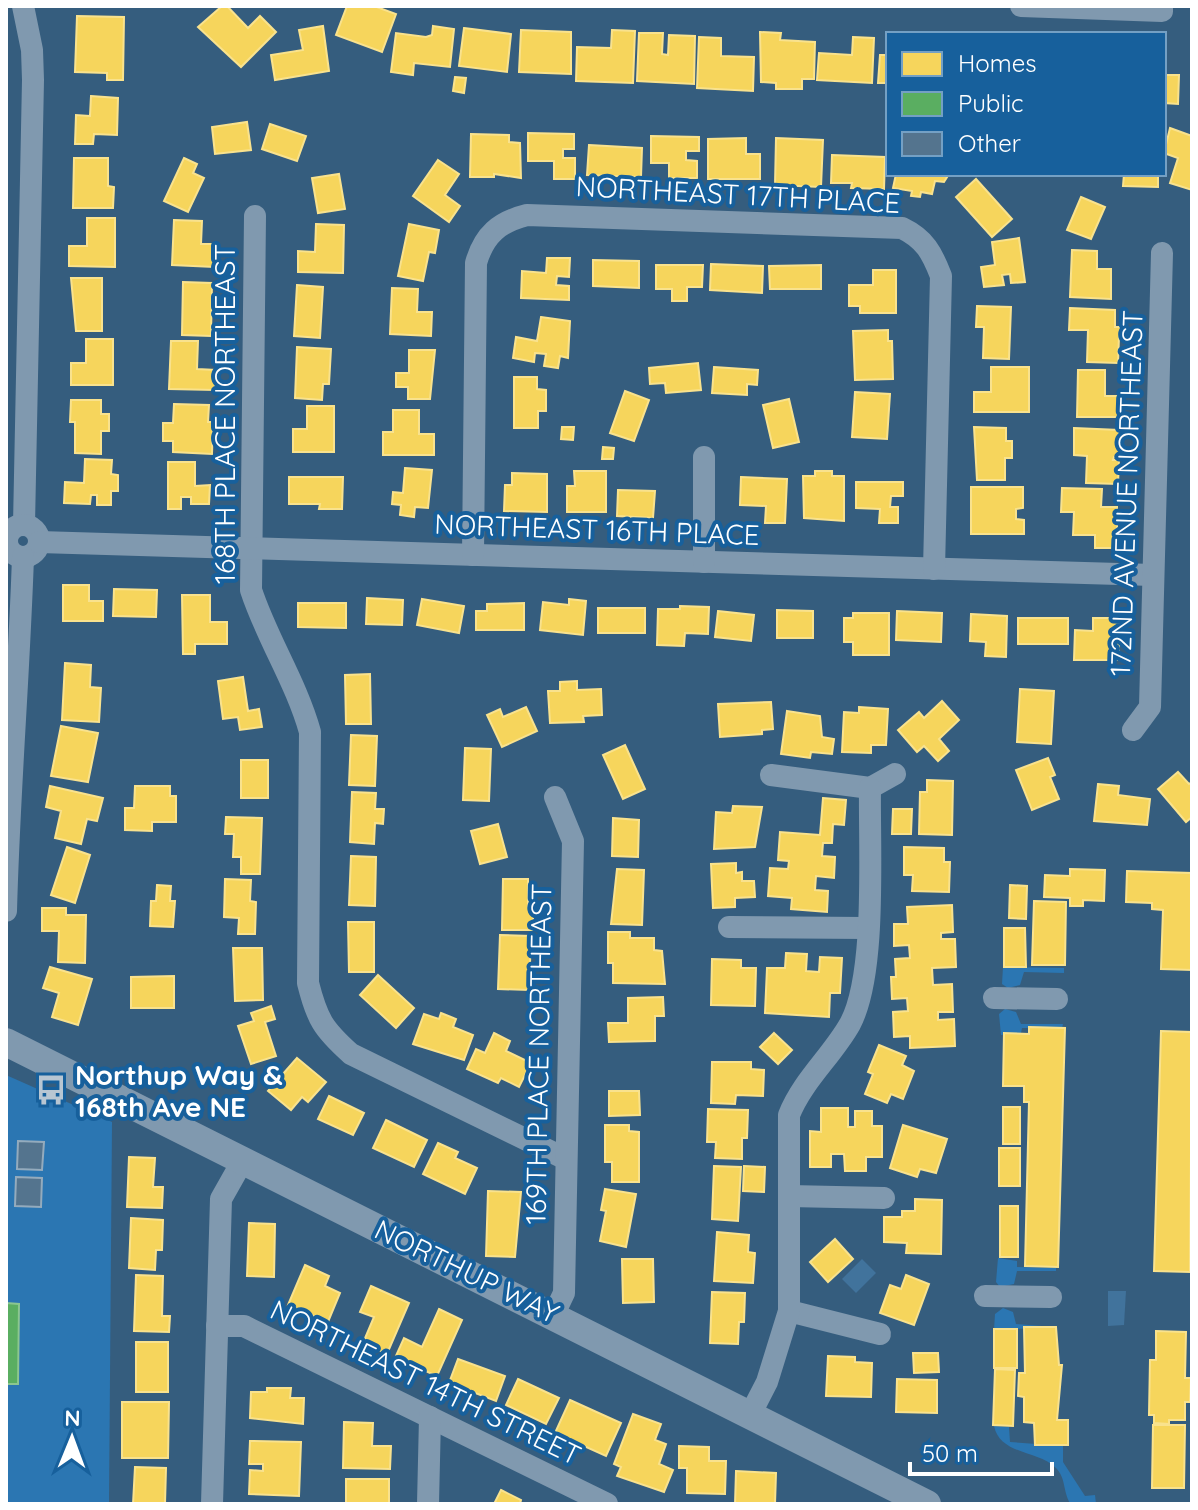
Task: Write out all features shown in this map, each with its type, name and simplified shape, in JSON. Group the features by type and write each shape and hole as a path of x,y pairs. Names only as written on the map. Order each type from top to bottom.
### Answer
{"street":[{"path":"6,911 11,751 19,686 33,80 32,50 23,6"},
{"path":"1021,6 1162,9"},
{"name":"NORTHEAST 17TH PLACE","path":"473,555 476,263 481,246 493,229 527,215 902,228 917,235 929,247 941,276 934,569"},
{"name":"168TH PLACE NORTHEAST","path":"255,216 251,590 262,626 303,707 310,732 308,983 324,1030 351,1054 566,1159"},
{"name":"172ND AVENUE NORTHEAST","path":"1133,730 1150,707 1162,253"},
{"path":"704,457 704,562"},
{"name":"NORTHEAST 16TH PLACE","path":"20,541 1153,575"},
{"path":"771,775 870,788 895,774"},
{"path":"751,1413 767,1382 789,1311 789,1115 796,1097 850,1023 860,997 866,928 870,788"},
{"name":"169TH PLACE NORTHEAST","path":"554,1314 564,1293 573,841 555,797"},
{"path":"729,927 866,928"},
{"path":"994,998 1057,999"},
{"name":"NORTHUP WAY","path":"6,1042 554,1314 927,1504"},
{"path":"212,1504 221,1199 243,1160"},
{"path":"789,1196 884,1198"},
{"path":"985,1296 1051,1297"},
{"path":"789,1311 880,1334"},
{"name":"NORTHEAST 14TH STREET","path":"217,1326 244,1326 607,1504"},
{"path":"428,1504 430,1417"}],"shaded area":[{"path":"1003,967 1064,968 1064,973 1024,972 1020,985 1008,988 1002,984"},
{"path":"1005,1009 1016,1012 1021,1024 1063,1024 1062,1028 1022,1028 1021,1033 1001,1035 999,1014"},
{"path":"6,1075 112,1122 109,1504 6,1504"},
{"path":"998,1258 1017,1261 1017,1267 1056,1268 1056,1271 1017,1271 1014,1284 1000,1287 996,1282"},
{"path":"862,1259 876,1273 856,1293 842,1279"},
{"path":"1108,1291 1126,1291 1124,1325 1108,1326"},
{"path":"1003,1308 1013,1312 1016,1324 1055,1327 994,1330 995,1314"},
{"path":"994,1426 1009,1427 1010,1442 1063,1446 1063,1462 1085,1496 1095,1495 1096,1504 1070,1503 1056,1468 1004,1442"}],"building: Homes":[{"path":"222,6 227,6 248,28 260,16 276,32 241,67 198,27"},
{"path":"347,6 374,6 396,14 382,52 336,35"},
{"path":"77,16 124,17 123,80 107,80 107,73 75,72"},
{"path":"323,26 329,71 275,80 271,55 303,50 299,30"},
{"path":"433,26 454,29 450,67 414,63 413,75 391,72 396,33 426,37 432,35"},
{"path":"464,28 511,34 507,72 459,66"},
{"path":"521,30 571,32 571,74 519,72"},
{"path":"612,30 635,31 633,83 576,81 577,47 611,48"},
{"path":"760,32 781,33 780,40 815,42 814,79 802,79 802,89 776,89 776,83 761,82"},
{"path":"639,33 663,33 662,54 668,55 669,35 695,36 694,84 637,81"},
{"path":"699,37 721,38 721,56 754,57 753,91 697,88"},
{"path":"853,37 874,38 872,83 817,80 819,53 852,55"},
{"path":"880,55 886,55 886,83 878,83"},
{"path":"1166,75 1179,75 1178,104 1166,103"},
{"path":"455,77 466,78 464,93 453,91"},
{"path":"91,96 118,98 117,135 94,134 93,144 75,144 76,115 90,116"},
{"path":"247,122 251,150 215,154 212,127"},
{"path":"270,124 306,136 297,161 262,149"},
{"path":"1170,128 1192,136 1192,190 1170,183 1178,158 1166,154"},
{"path":"528,133 574,134 574,149 563,149 563,158 575,158 575,179 554,179 554,161 528,161"},
{"path":"471,134 509,135 509,142 520,143 521,178 494,174 494,177 470,177"},
{"path":"651,136 699,137 699,151 686,151 686,160 697,161 697,178 669,178 669,163 651,163"},
{"path":"746,138 746,154 760,154 760,179 708,179 708,139"},
{"path":"776,138 823,140 821,187 775,185"},
{"path":"589,145 642,148 641,177 587,175"},
{"path":"832,155 885,157 884,189 851,188 852,183 831,183"},
{"path":"74,158 108,158 108,186 114,187 113,208 73,208"},
{"path":"184,158 197,164 193,173 204,178 188,212 164,201"},
{"path":"438,160 459,174 445,195 460,206 449,222 413,196"},
{"path":"339,174 345,209 318,213 312,178"},
{"path":"896,176 948,176 944,182 935,181 932,194 921,192 920,197 911,196 912,191 893,188"},
{"path":"1124,176 1158,176 1158,187 1123,186"},
{"path":"976,179 1012,219 992,237 956,197"},
{"path":"1081,197 1105,207 1091,239 1067,230"},
{"path":"87,218 115,218 115,267 69,266 69,246 87,246"},
{"path":"174,220 202,221 201,244 215,244 214,267 172,265"},
{"path":"316,224 344,225 343,273 298,272 298,251 315,252"},
{"path":"409,224 439,230 435,253 429,252 423,281 398,276"},
{"path":"1019,238 1025,282 1011,283 1010,274 1002,275 1004,285 984,287 981,267 995,265 992,242"},
{"path":"1072,250 1097,251 1097,269 1111,269 1111,299 1070,297"},
{"path":"547,258 570,258 569,277 557,276 556,285 569,286 569,300 521,298 522,271 546,273"},
{"path":"593,260 639,261 639,288 593,286"},
{"path":"711,264 763,266 762,293 710,290"},
{"path":"656,265 703,265 702,287 687,287 687,301 672,301 672,289 656,289"},
{"path":"821,265 821,289 770,289 769,266"},
{"path":"873,270 896,270 896,313 860,313 860,306 849,306 849,285 873,285"},
{"path":"71,278 102,278 102,331 76,331"},
{"path":"183,282 212,283 211,336 182,335"},
{"path":"297,285 323,287 320,338 294,336"},
{"path":"392,288 418,289 417,312 432,312 431,336 390,334"},
{"path":"977,306 1011,307 1009,359 983,358 984,327 976,327"},
{"path":"1070,308 1115,310 1115,327 1124,327 1123,337 1119,337 1118,363 1087,362 1088,330 1069,330"},
{"path":"541,317 570,321 568,358 560,356 558,368 544,366 546,354 535,353 534,362 513,358 516,337 537,341"},
{"path":"888,330 888,341 892,341 893,379 855,380 853,331"},
{"path":"86,339 113,339 113,385 71,385 71,363 86,363"},
{"path":"171,341 198,341 197,369 216,370 215,390 169,389"},
{"path":"297,347 331,349 329,384 323,384 322,400 295,398"},
{"path":"409,350 435,350 430,399 408,399 408,387 396,387 396,373 409,373"},
{"path":"698,363 701,390 666,393 665,383 650,384 649,368"},
{"path":"714,367 758,370 757,385 747,384 747,395 712,393"},
{"path":"991,367 1029,367 1029,412 974,412 974,392 991,392"},
{"path":"1078,370 1105,370 1105,396 1122,396 1122,417 1077,417"},
{"path":"514,377 537,377 537,389 546,390 546,411 538,411 538,428 514,428"},
{"path":"625,391 649,400 634,441 610,433"},
{"path":"855,392 890,394 887,439 852,437"},
{"path":"789,399 799,442 773,448 763,405"},
{"path":"71,400 101,400 101,414 109,414 109,431 101,431 101,454 75,453 75,422 70,422"},
{"path":"174,404 209,405 208,422 213,422 212,454 173,452 173,441 163,441 163,423 173,423"},
{"path":"307,406 334,406 334,452 293,452 293,429 307,429"},
{"path":"393,410 419,410 419,434 434,434 434,455 383,455 383,432 393,432"},
{"path":"562,427 574,427 573,440 561,439"},
{"path":"974,427 1006,428 1006,441 1012,441 1012,458 1005,458 1005,480 977,480"},
{"path":"1074,428 1119,430 1119,457 1113,460 1119,460 1118,484 1086,483 1087,456 1074,455"},
{"path":"603,447 614,448 613,459 602,459"},
{"path":"85,459 112,460 111,474 118,475 118,491 111,491 111,505 97,505 97,495 91,495 90,504 64,503 65,482 84,483"},
{"path":"168,462 195,462 195,486 210,485 209,504 191,504 191,497 181,497 181,509 168,509"},
{"path":"405,468 432,470 428,508 415,507 414,517 400,515 401,505 392,504 393,492 403,493"},
{"path":"574,471 606,471 606,512 567,512 567,486 575,486"},
{"path":"815,471 832,471 832,476 844,476 844,521 804,518 803,476 815,476"},
{"path":"512,473 547,474 547,512 504,511 505,485 512,485"},
{"path":"289,477 343,477 342,509 319,509 320,504 289,504"},
{"path":"741,477 787,479 785,523 765,523 766,506 740,505"},
{"path":"856,482 903,482 903,496 891,496 890,507 898,507 898,523 879,523 880,509 856,508"},
{"path":"971,487 1023,487 1023,508 1016,509 1016,519 1024,520 1024,534 971,534"},
{"path":"1062,488 1102,489 1101,507 1117,507 1117,548 1095,548 1095,535 1073,535 1074,512 1061,512"},
{"path":"618,490 655,491 653,518 617,516"},
{"path":"63,585 89,585 89,601 103,601 103,621 63,621"},
{"path":"114,589 157,590 156,617 113,616"},
{"path":"182,595 210,595 210,622 227,622 227,644 195,644 195,654 183,654"},
{"path":"367,598 403,600 402,625 366,624"},
{"path":"422,599 464,606 459,633 417,625"},
{"path":"569,599 586,601 583,635 540,630 543,602 569,605"},
{"path":"298,603 346,603 346,628 298,627"},
{"path":"524,603 524,630 476,630 476,611 487,611 487,604"},
{"path":"680,606 709,607 708,634 685,633 684,646 657,645 658,609 680,609"},
{"path":"598,608 645,608 645,633 598,633"},
{"path":"777,610 813,611 813,638 777,638"},
{"path":"718,611 754,615 751,641 715,637"},
{"path":"897,611 942,613 941,642 896,640"},
{"path":"853,613 889,613 889,655 853,655 853,642 844,642 844,618 853,618"},
{"path":"971,614 1007,616 1006,657 985,656 986,642 970,641"},
{"path":"1018,618 1068,618 1068,644 1018,644"},
{"path":"1093,618 1119,618 1119,660 1074,660 1075,630 1093,631"},
{"path":"65,663 91,665 90,687 101,688 99,722 62,720"},
{"path":"370,674 371,724 346,724 345,675"},
{"path":"243,677 248,711 259,709 262,727 240,730 238,717 223,719 218,681"},
{"path":"577,681 577,690 601,689 602,715 583,716 584,722 550,723 548,691 560,691 560,682"},
{"path":"1020,689 1054,691 1051,744 1017,742"},
{"path":"942,701 959,720 939,739 949,751 938,761 924,746 917,752 898,730 919,712 924,718"},
{"path":"771,702 773,729 762,730 762,734 720,737 718,704"},
{"path":"526,707 537,731 502,747 487,715 500,709 503,717"},
{"path":"859,707 888,709 886,745 871,745 871,753 842,752 844,712 859,713"},
{"path":"787,711 820,716 822,737 834,739 832,754 811,752 810,758 781,754"},
{"path":"61,726 98,733 88,782 51,776"},
{"path":"351,735 377,736 375,786 349,785"},
{"path":"625,745 645,789 623,799 603,755"},
{"path":"465,748 491,749 489,801 463,800"},
{"path":"1048,758 1055,775 1050,777 1059,799 1032,810 1016,770"},
{"path":"241,760 268,760 268,798 241,798"},
{"path":"1178,772 1189,784 1192,782 1192,817 1186,822 1158,789"},
{"path":"927,780 953,781 952,835 919,834 920,792 927,792"},
{"path":"1098,784 1119,786 1118,795 1150,799 1147,825 1094,821"},
{"path":"50,786 103,798 97,821 87,819 81,844 55,838 61,811 46,807"},
{"path":"135,786 170,786 170,796 176,796 176,822 152,822 152,831 125,830 125,808 134,808"},
{"path":"352,792 376,793 375,809 384,809 383,824 375,823 374,844 350,842"},
{"path":"823,798 846,800 844,825 833,824 832,843 823,843 822,856 835,857 834,878 816,876 815,890 828,891 827,912 791,909 792,898 768,896 770,868 788,869 789,861 778,860 780,832 820,835"},
{"path":"733,806 762,807 755,847 714,849 716,812 732,813"},
{"path":"893,809 912,809 911,834 892,834"},
{"path":"226,817 262,818 260,874 241,874 241,857 233,857 234,834 225,834"},
{"path":"613,818 639,820 638,857 612,856"},
{"path":"498,824 507,857 480,864 471,831"},
{"path":"67,847 90,855 75,903 51,895"},
{"path":"904,847 944,848 944,862 950,862 949,892 912,891 913,875 904,875"},
{"path":"351,856 376,857 375,906 349,905"},
{"path":"736,863 736,873 742,872 742,881 754,881 755,897 735,898 735,907 713,908 711,864"},
{"path":"617,869 644,870 642,925 611,924"},
{"path":"1070,869 1105,870 1104,901 1083,900 1083,906 1070,906 1070,898 1044,897 1045,875 1070,876"},
{"path":"1127,871 1192,873 1192,970 1161,969 1163,910 1152,909 1152,903 1126,902"},
{"path":"225,879 251,880 250,901 256,902 255,934 238,934 239,918 224,917"},
{"path":"503,879 528,879 528,907 533,907 533,930 502,930"},
{"path":"157,885 171,886 170,901 175,901 173,927 150,926 151,901 156,901"},
{"path":"1010,885 1027,886 1026,919 1009,918"},
{"path":"1034,901 1066,902 1065,965 1032,965"},
{"path":"952,905 953,932 941,933 941,939 955,939 956,967 932,968 933,985 952,984 953,1012 938,1012 938,1020 954,1019 955,1046 910,1048 910,1036 894,1037 893,1012 908,1011 907,998 892,999 891,977 896,977 895,959 910,958 909,945 894,946 894,924 908,924 907,907"},
{"path":"42,908 66,908 66,915 86,915 85,963 58,962 59,931 42,931"},
{"path":"348,922 374,922 374,972 349,972"},
{"path":"1004,928 1025,928 1026,967 1004,967"},
{"path":"608,932 630,932 630,938 654,938 654,950 662,951 665,984 613,983 613,963 608,963"},
{"path":"500,935 531,936 529,990 498,989"},
{"path":"233,948 262,948 263,1000 235,1001"},
{"path":"786,953 807,954 806,971 819,972 820,957 842,958 840,993 830,993 829,1017 765,1013 767,968 785,968"},
{"path":"712,959 741,960 741,968 756,968 755,1006 711,1005"},
{"path":"50,967 92,979 78,1025 52,1017 59,993 43,988"},
{"path":"378,975 414,1008 396,1028 360,995"},
{"path":"174,976 174,1008 131,1008 131,977"},
{"path":"663,997 664,1016 655,1016 655,1041 609,1042 608,1023 628,1023 628,998"},
{"path":"271,1006 275,1019 265,1022 276,1056 251,1064 238,1026 254,1021 251,1013"},
{"path":"441,1013 456,1019 453,1027 473,1035 464,1060 413,1044 424,1014 439,1019"},
{"path":"1029,1027 1065,1028 1058,1267 1025,1266 1029,1102 1024,1102 1024,1086 1003,1086 1004,1033 1029,1034"},
{"path":"1161,1031 1192,1032 1190,1272 1154,1271"},
{"path":"494,1033 510,1041 506,1051 531,1063 519,1087 501,1078 498,1083 467,1069 476,1049 485,1053"},
{"path":"774,1033 792,1050 778,1064 760,1047"},
{"path":"879,1045 906,1056 902,1065 914,1071 903,1099 891,1094 887,1103 865,1094 873,1074 868,1072"},
{"path":"297,1058 326,1082 308,1102 302,1097 291,1110 268,1091"},
{"path":"712,1062 751,1062 751,1069 764,1070 763,1096 736,1095 735,1104 711,1103"},
{"path":"609,1091 639,1091 640,1115 609,1116"},
{"path":"329,1096 364,1113 353,1135 318,1119"},
{"path":"1003,1107 1020,1107 1020,1144 1003,1144"},
{"path":"821,1108 848,1108 848,1127 855,1127 855,1111 872,1111 872,1126 882,1126 882,1157 866,1157 866,1171 845,1171 844,1154 831,1154 831,1167 810,1167 810,1131 821,1132"},
{"path":"708,1109 748,1110 747,1138 742,1138 742,1159 715,1158 716,1142 707,1142"},
{"path":"386,1120 427,1140 414,1167 373,1148"},
{"path":"605,1125 629,1125 629,1131 639,1132 639,1182 612,1182 612,1162 605,1162"},
{"path":"903,1125 947,1139 936,1173 920,1169 917,1177 890,1168"},
{"path":"438,1143 458,1152 455,1158 477,1168 465,1194 423,1174"},
{"path":"999,1148 1020,1148 1020,1186 999,1186"},
{"path":"129,1157 155,1158 153,1187 163,1187 162,1208 127,1207"},
{"path":"714,1166 741,1167 738,1221 712,1219"},
{"path":"744,1166 765,1167 764,1192 743,1191"},
{"path":"605,1189 636,1194 626,1247 600,1241 606,1211 601,1210"},
{"path":"488,1191 521,1192 515,1257 486,1256"},
{"path":"915,1199 942,1200 941,1254 906,1253 907,1243 884,1242 884,1217 902,1217 902,1211 915,1211"},
{"path":"1000,1206 1018,1206 1018,1257 1000,1257"},
{"path":"131,1218 163,1220 162,1250 156,1250 155,1270 129,1268"},
{"path":"249,1223 275,1224 274,1277 247,1276"},
{"path":"717,1232 749,1235 748,1252 755,1253 753,1283 714,1281"},
{"path":"835,1239 853,1259 828,1282 810,1262"},
{"path":"622,1259 653,1259 654,1302 623,1303"},
{"path":"305,1265 329,1276 325,1286 340,1293 328,1322 288,1305"},
{"path":"136,1275 163,1276 162,1316 170,1316 169,1332 134,1331"},
{"path":"906,1275 929,1284 914,1325 880,1313 890,1285 901,1289"},
{"path":"371,1286 409,1303 387,1354 363,1343 374,1317 360,1312"},
{"path":"712,1292 745,1293 744,1322 739,1322 738,1344 710,1343"},
{"path":"439,1309 462,1320 437,1376 395,1358 404,1338 422,1347"},
{"path":"1024,1327 1056,1327 1059,1365 1062,1365 1057,1420 1068,1420 1068,1445 1035,1445 1034,1423 1024,1422 1024,1397 1018,1396 1019,1373 1025,1373"},
{"path":"994,1329 1017,1329 1017,1368 994,1368"},
{"path":"1156,1331 1186,1332 1185,1378 1191,1378 1190,1402 1185,1402 1185,1420 1169,1420 1169,1424 1154,1423 1154,1415 1149,1415 1150,1360 1156,1360"},
{"path":"136,1342 168,1342 168,1392 136,1392"},
{"path":"913,1353 938,1353 939,1372 914,1373"},
{"path":"828,1356 855,1357 855,1362 872,1363 871,1397 826,1396"},
{"path":"458,1359 505,1376 496,1401 449,1383"},
{"path":"995,1369 1015,1370 1013,1426 993,1425"},
{"path":"518,1379 559,1398 546,1424 506,1405"},
{"path":"897,1379 937,1380 937,1413 896,1412"},
{"path":"267,1388 291,1388 290,1398 304,1398 303,1424 250,1418 251,1392 267,1392"},
{"path":"570,1400 621,1423 606,1456 555,1433"},
{"path":"122,1402 169,1402 168,1458 122,1458"},
{"path":"633,1414 661,1424 655,1440 666,1444 659,1464 673,1470 664,1492 617,1476 621,1467 614,1464"},
{"path":"344,1422 373,1423 372,1446 391,1446 390,1469 343,1468"},
{"path":"1153,1425 1185,1425 1184,1488 1152,1488"},
{"path":"250,1441 301,1442 299,1496 249,1494 250,1470 263,1471 263,1464 249,1464"},
{"path":"679,1446 709,1447 709,1461 726,1461 725,1494 687,1493 687,1468 679,1468"},
{"path":"135,1467 166,1468 165,1504 133,1504"},
{"path":"736,1471 776,1473 775,1504 735,1504"},
{"path":"346,1479 389,1479 389,1504 346,1504"},
{"path":"501,1490 521,1500 520,1504 494,1504"}],"building: Public":[{"path":"6,1303 19,1304 18,1384 6,1384"}],"building: Other":[{"path":"18,1141 44,1142 42,1170 17,1169"},
{"path":"16,1177 42,1178 41,1207 15,1206"}],"place":[{"name":"Northup Way & 168th Ave NE","path":"51,1090"}]}
